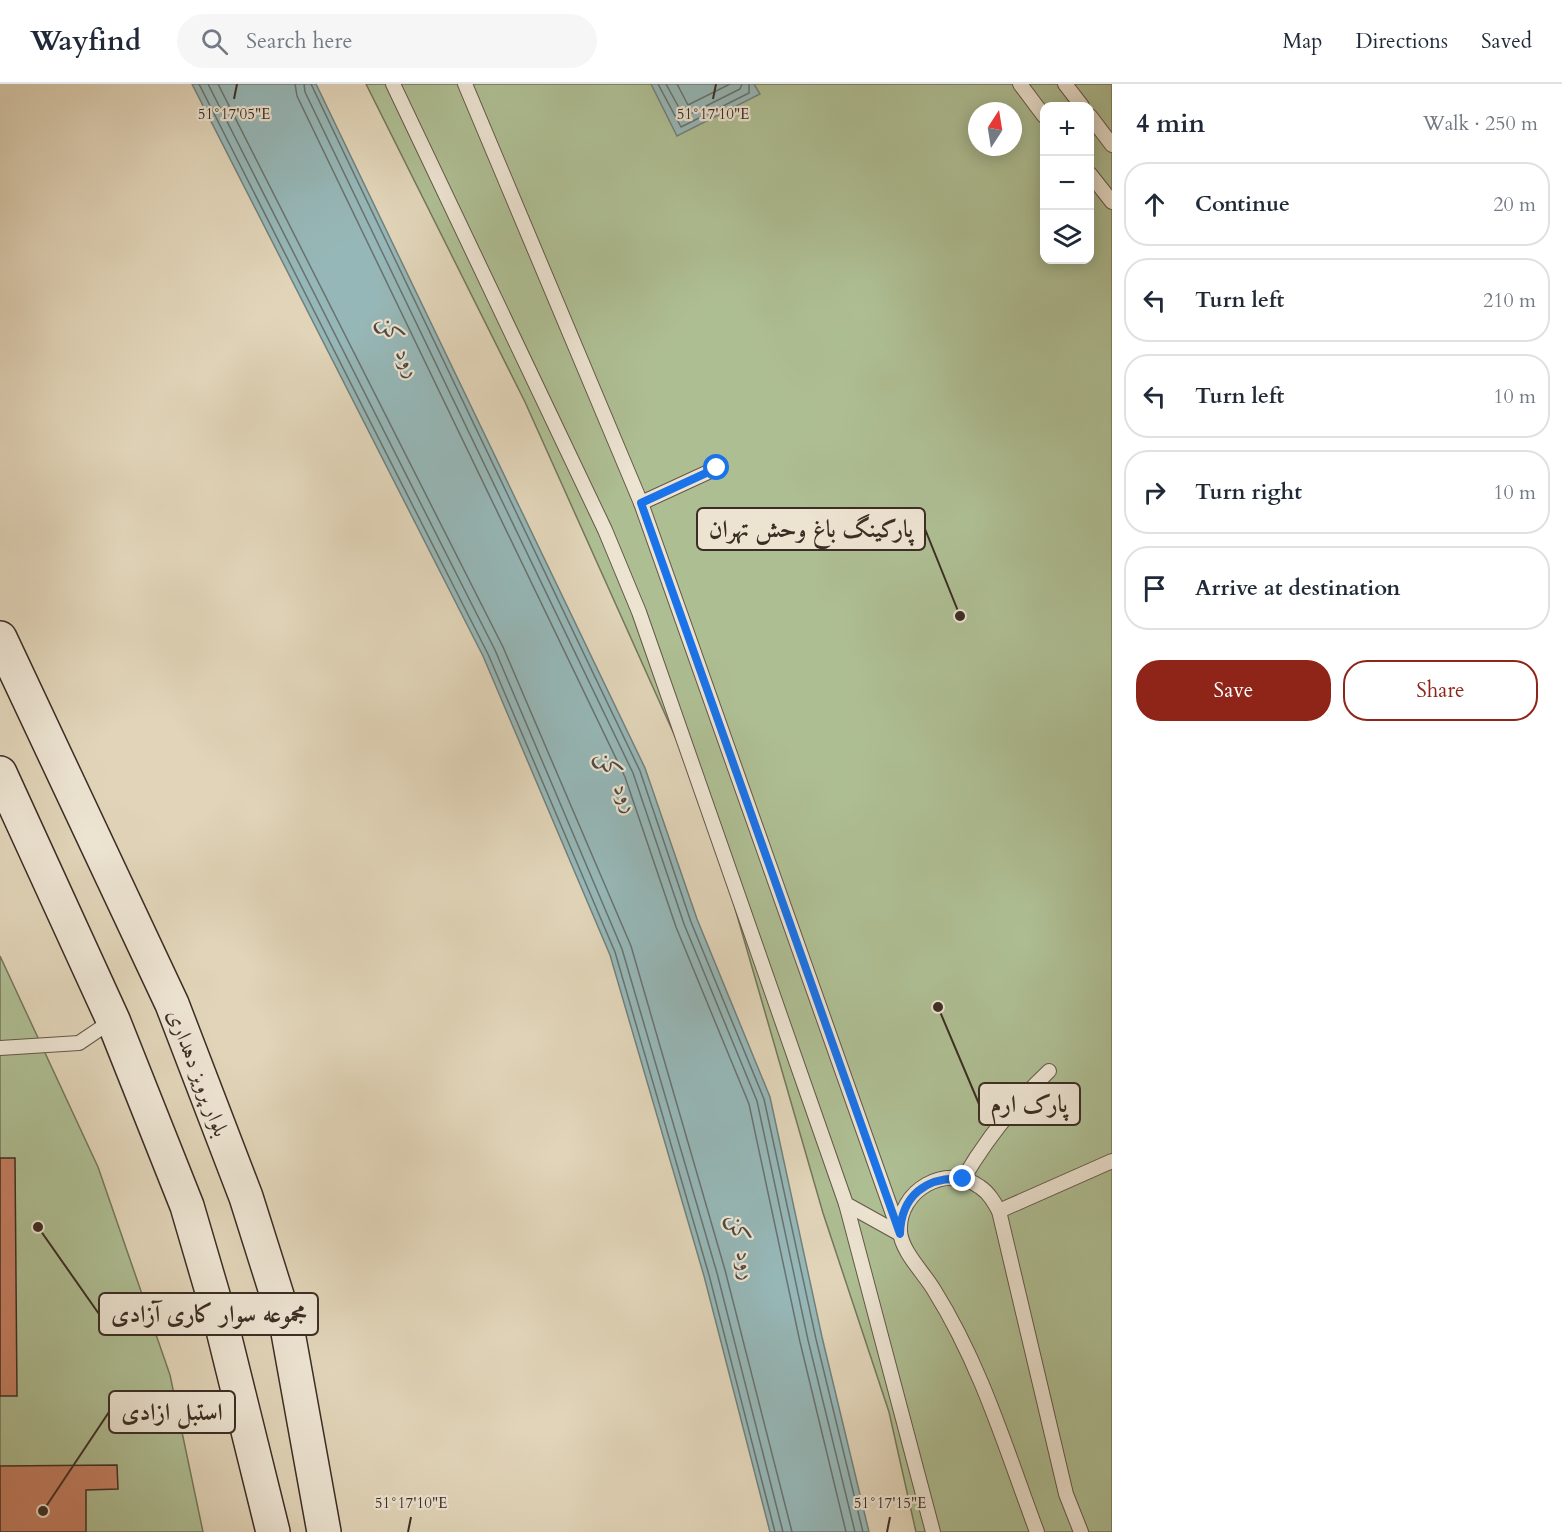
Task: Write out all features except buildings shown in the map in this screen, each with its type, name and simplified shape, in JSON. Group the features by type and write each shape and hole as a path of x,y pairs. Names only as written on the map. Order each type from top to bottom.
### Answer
{"main road":[{"name":"بلوار پرویز دهداری","path":"0,638 172,1004 246,1197 287,1327 324,1532"},
{"path":"0,773 113,1020 187,1206 221,1322 273,1532"}],"lane":[{"path":"393,84 605,530 639,612 846,1204 933,1532"},
{"path":"465,84 641,503 900,1234 955,1323 981,1380 1037,1532"},
{"path":"1020,84 1040,111"},
{"path":"1065,84 1079,102"},
{"path":"1094,122 1112,145"},
{"path":"1094,180 1112,202"},
{"path":"641,503 717,468"},
{"path":"0,1048 79,1043 113,1020"},
{"path":"963,1179 982,1146 1000,1123 1049,1071"},
{"path":"999,1211 1112,1161"},
{"path":"900,1234 900,1219 906,1203 916,1190 930,1182 947,1178 963,1179 979,1186 991,1197 999,1211 1066,1494 1081,1532"},
{"path":"846,1204 900,1234"}],"green space":[{"path":"366,84 1112,84 1112,1532 916,1532 889,1412 823,1213 704,801 525,402"},
{"path":"0,956 98,1167 170,1375 203,1532 0,1532"}],"water":[{"name":"رود کن","path":"192,84 316,84 645,768 697,919 770,1097 822,1337 869,1532 770,1532 704,1276 610,955 483,656"},
{"path":"651,84 754,84 760,94 677,136"}],"place":[{"name":"پارکینگ باغ وحش تهران","path":"960,616"},
{"name":"پارک ارم","path":"938,1007"},
{"name":"مجموعه سوار کاری آزادی","path":"38,1227"},
{"name":"استبل ازادی","path":"43,1511"}],"route":[{"path":"717,468 641,503 900,1234 900,1219 906,1203 916,1190 930,1182 947,1178 963,1179"}]}
